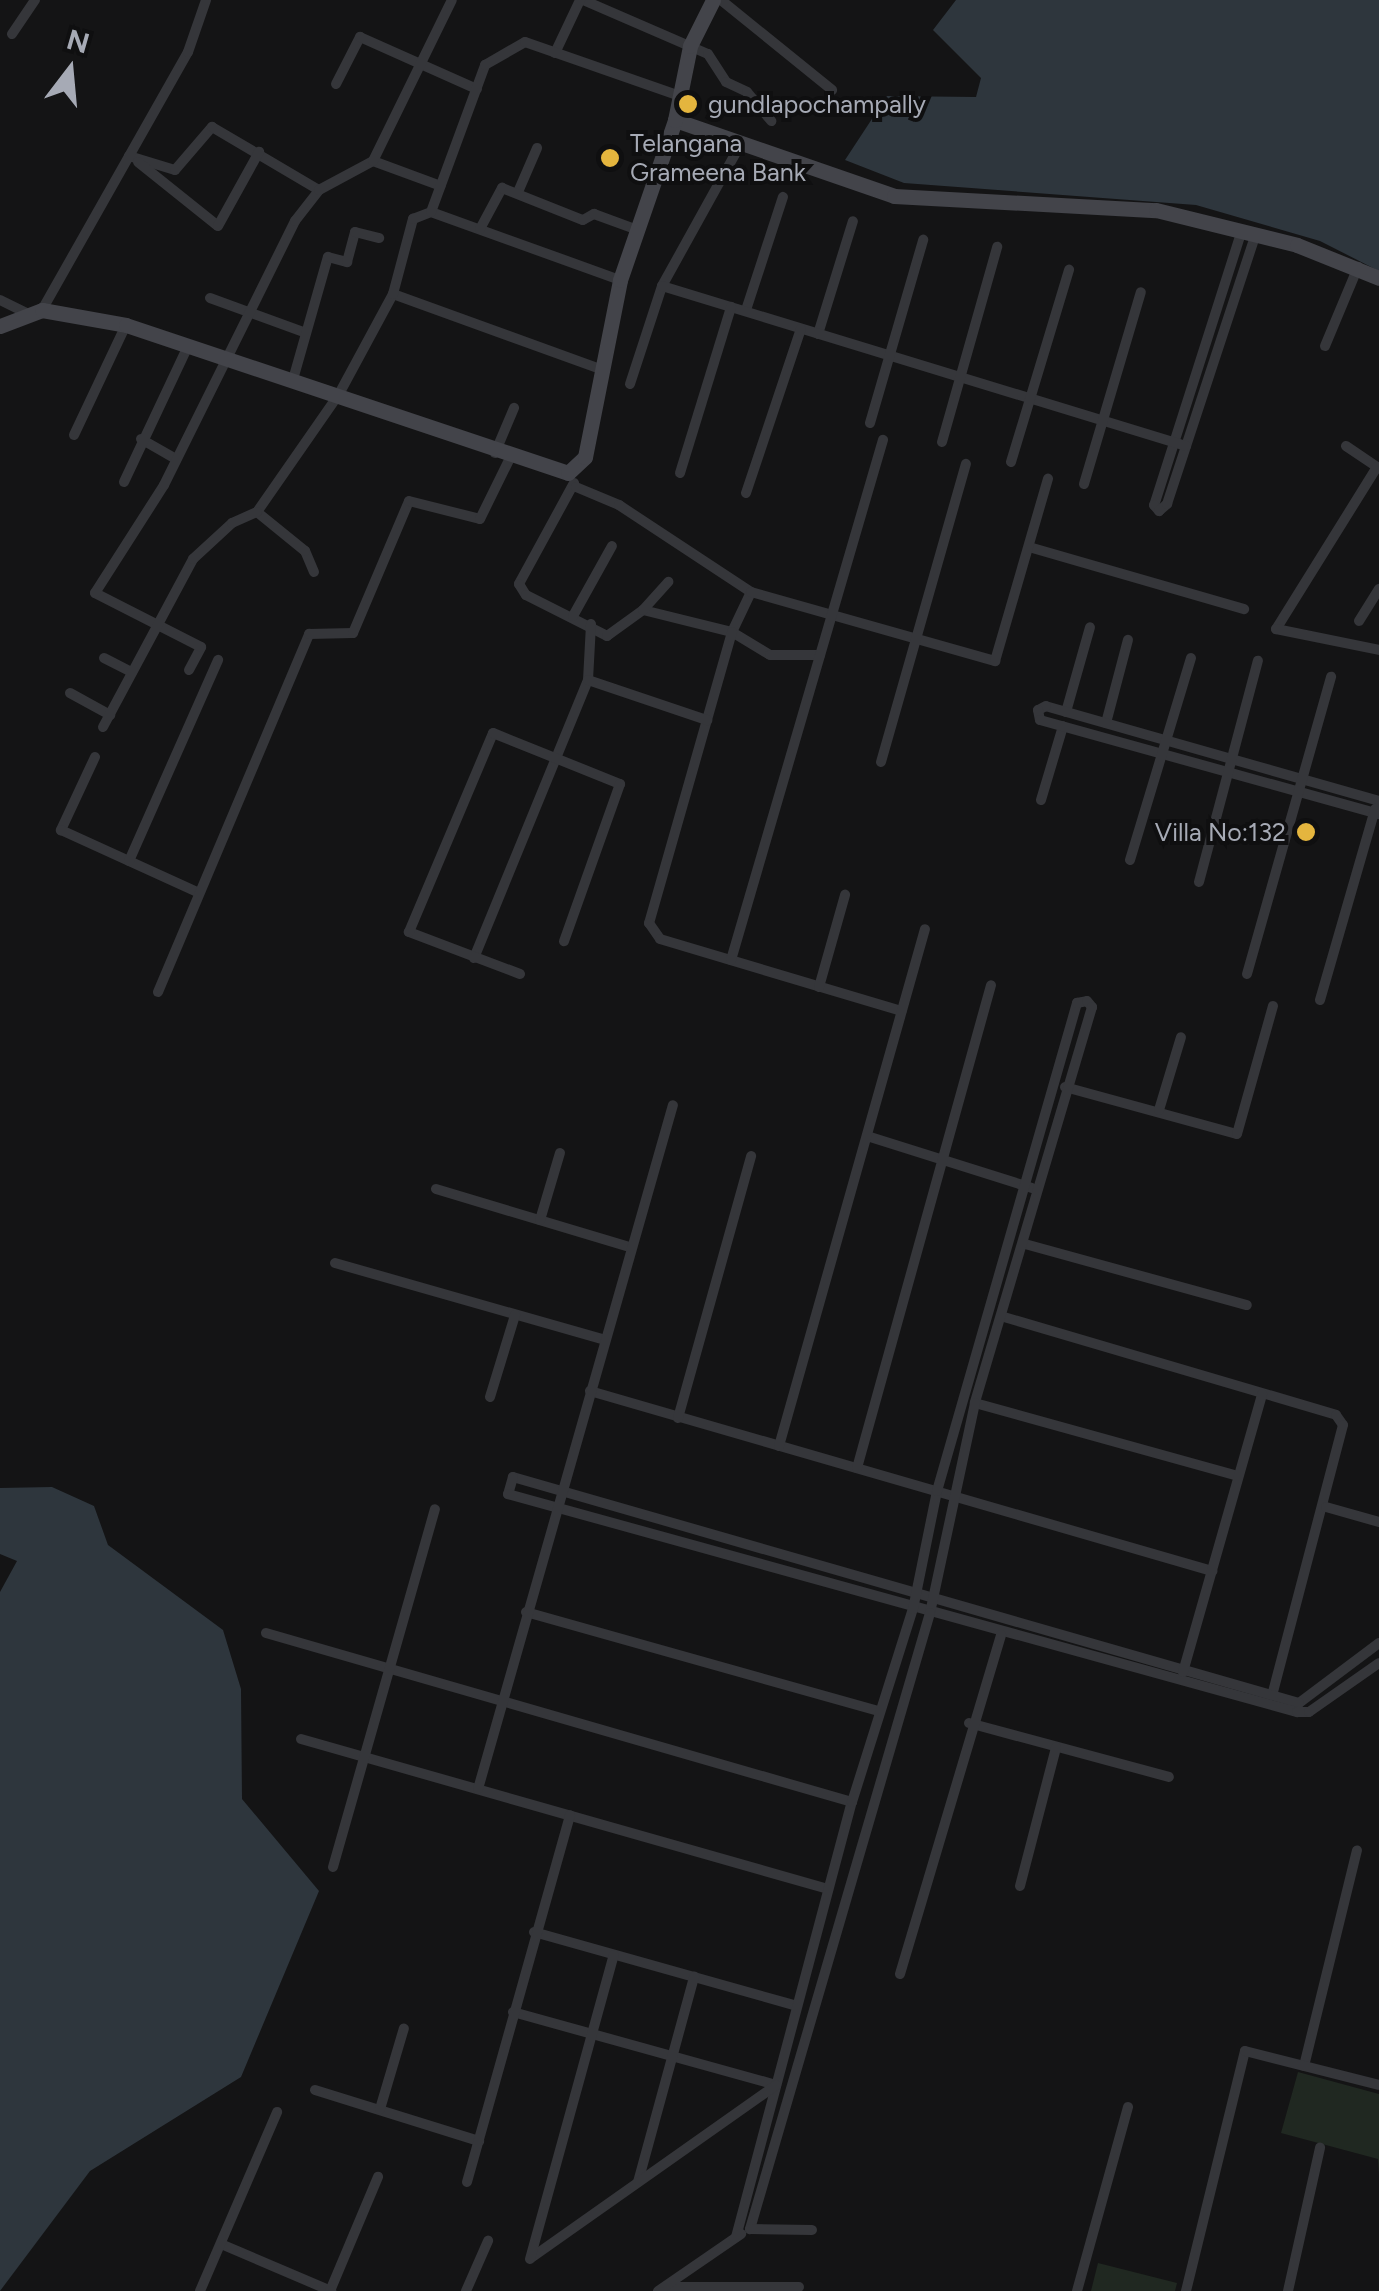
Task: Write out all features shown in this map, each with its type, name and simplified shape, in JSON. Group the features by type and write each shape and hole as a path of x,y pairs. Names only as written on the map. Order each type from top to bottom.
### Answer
{"main road":[{"path":"0,326 34,312 126,325 294,376 572,480 585,457 620,280 635,228 675,120 677,95 690,46 717,0"},
{"path":"675,120 894,196 1156,210 1249,232 1358,267 1379,278"}],"street":[{"path":"12,34 35,0"},
{"path":"0,300 34,312 188,52 206,0"},
{"path":"188,670 200,647 157,621 95,593 232,356 294,221 319,190 372,161 452,0"},
{"path":"556,53 581,0 716,60 726,82 747,92 771,121"},
{"path":"717,0 832,90"},
{"path":"336,84 360,37 477,89"},
{"path":"430,212 486,65 525,42 677,95"},
{"path":"129,156 175,170 212,127 319,190"},
{"path":"630,384 662,286 740,144"},
{"path":"518,192 537,148"},
{"path":"129,156 218,226 259,152"},
{"path":"372,161 440,186"},
{"path":"480,229 499,189 518,192 583,220 594,214 635,228"},
{"path":"746,310 783,197"},
{"path":"104,728 157,621 193,560 232,523 257,512 339,394 392,294 413,219 430,212 620,280"},
{"path":"818,334 853,222"},
{"path":"294,376 328,256 347,262 354,232 380,238"},
{"path":"1249,232 1186,446 1158,511 1173,443 1249,232"},
{"path":"870,424 923,240"},
{"path":"942,442 997,247"},
{"path":"1325,346 1358,267"},
{"path":"1011,462 1069,270"},
{"path":"662,286 1186,446"},
{"path":"1084,484 1141,292"},
{"path":"392,294 603,370"},
{"path":"210,298 306,333"},
{"path":"680,473 732,307"},
{"path":"74,435 126,325"},
{"path":"746,493 800,329"},
{"path":"124,482 188,346"},
{"path":"158,992 309,634 353,633 410,500 480,519 514,408"},
{"path":"141,440 176,458"},
{"path":"731,960 883,440"},
{"path":"1346,446 1378,468 1276,629 1379,650"},
{"path":"881,762 966,464"},
{"path":"668,582 614,636 519,584 572,480 619,505 751,592 995,661 1048,479"},
{"path":"257,512 305,551 314,572"},
{"path":"573,616 612,546"},
{"path":"1029,547 1244,609"},
{"path":"1358,621 1379,589"},
{"path":"751,592 732,632 649,922 660,939 902,1011"},
{"path":"643,610 732,632 770,656 820,654"},
{"path":"474,958 588,680 591,624"},
{"path":"1066,712 1090,627"},
{"path":"1106,724 1128,640"},
{"path":"104,658 131,672"},
{"path":"1130,860 1191,658"},
{"path":"129,862 218,660"},
{"path":"1199,882 1258,661"},
{"path":"1247,974 1331,678"},
{"path":"588,680 707,720"},
{"path":"70,693 110,715"},
{"path":"1320,1000 1377,814 1378,798 1066,712 1038,710 1040,720 1377,814"},
{"path":"1042,800 1063,726"},
{"path":"520,974 414,938 411,922 486,737 556,755 614,778 620,792 564,940"},
{"path":"95,757 61,830 200,893"},
{"path":"819,987 845,895"},
{"path":"779,1446 925,930"},
{"path":"857,1468 991,985"},
{"path":"736,2237 852,1802 914,1603 937,1491 1076,1003 1087,1001 1092,1007 976,1404 953,1494 931,1608 750,2229"},
{"path":"1055,1083 1237,1134 1273,1006"},
{"path":"1159,1110 1181,1038"},
{"path":"478,1790 559,1490 673,1105"},
{"path":"866,1136 1040,1191"},
{"path":"540,1220 560,1153"},
{"path":"678,1418 751,1156"},
{"path":"436,1189 629,1247"},
{"path":"1025,1244 1248,1304"},
{"path":"335,1263 602,1339"},
{"path":"490,1397 515,1315"},
{"path":"1004,1317 1336,1415 1344,1426 1326,1506 1272,1696"},
{"path":"590,1391 1212,1571"},
{"path":"1182,1672 1262,1394"},
{"path":"976,1404 1238,1476"},
{"path":"914,1603 508,1494 513,1477 931,1608 1299,1702 1379,1643"},
{"path":"1326,1506 1379,1522"},
{"path":"334,1867 435,1509"},
{"path":"931,1608 1001,1635 1296,1712 1310,1712 1379,1663"},
{"path":"526,1612 879,1711"},
{"path":"266,1633 852,1802"},
{"path":"900,1974 969,1723 1001,1635"},
{"path":"969,1723 1169,1778"},
{"path":"300,1739 828,1889"},
{"path":"1020,1886 1056,1748"},
{"path":"467,2182 534,1932 570,1816"},
{"path":"1304,2066 1357,1850"},
{"path":"534,1932 796,2006"},
{"path":"614,1954 530,2259 776,2085"},
{"path":"638,2182 694,1977"},
{"path":"513,2012 776,2085"},
{"path":"380,2109 404,2028"},
{"path":"1186,2291 1245,2051 1379,2085"},
{"path":"316,2090 479,2141"},
{"path":"1078,2291 1128,2107"},
{"path":"200,2291 277,2112"},
{"path":"1288,2291 1320,2148"},
{"path":"221,2244 331,2291 378,2177"},
{"path":"663,2289 750,2229 812,2230"},
{"path":"466,2291 488,2241"},
{"path":"663,2289 799,2287"}],"shaded area":[{"path":"956,0 1379,0 1379,271 1320,241 1196,205 904,183 845,160 887,96 976,97 981,78 933,30"},
{"path":"52,1487 94,1506 108,1545 223,1630 241,1689 242,1799 319,1891 241,2077 90,2171 0,2291 0,1592 17,1561 0,1554 0,1488"},
{"path":"1298,2072 1379,2094 1379,2175 1378,2159 1281,2133"},
{"path":"1098,2263 1177,2283 1175,2291 1091,2291"}],"place":[{"name":"gundlapochampally","path":"688,104"},
{"name":"Telangana Grameena Bank","path":"610,158"},
{"name":"Villa No:132","path":"1306,832"}]}
